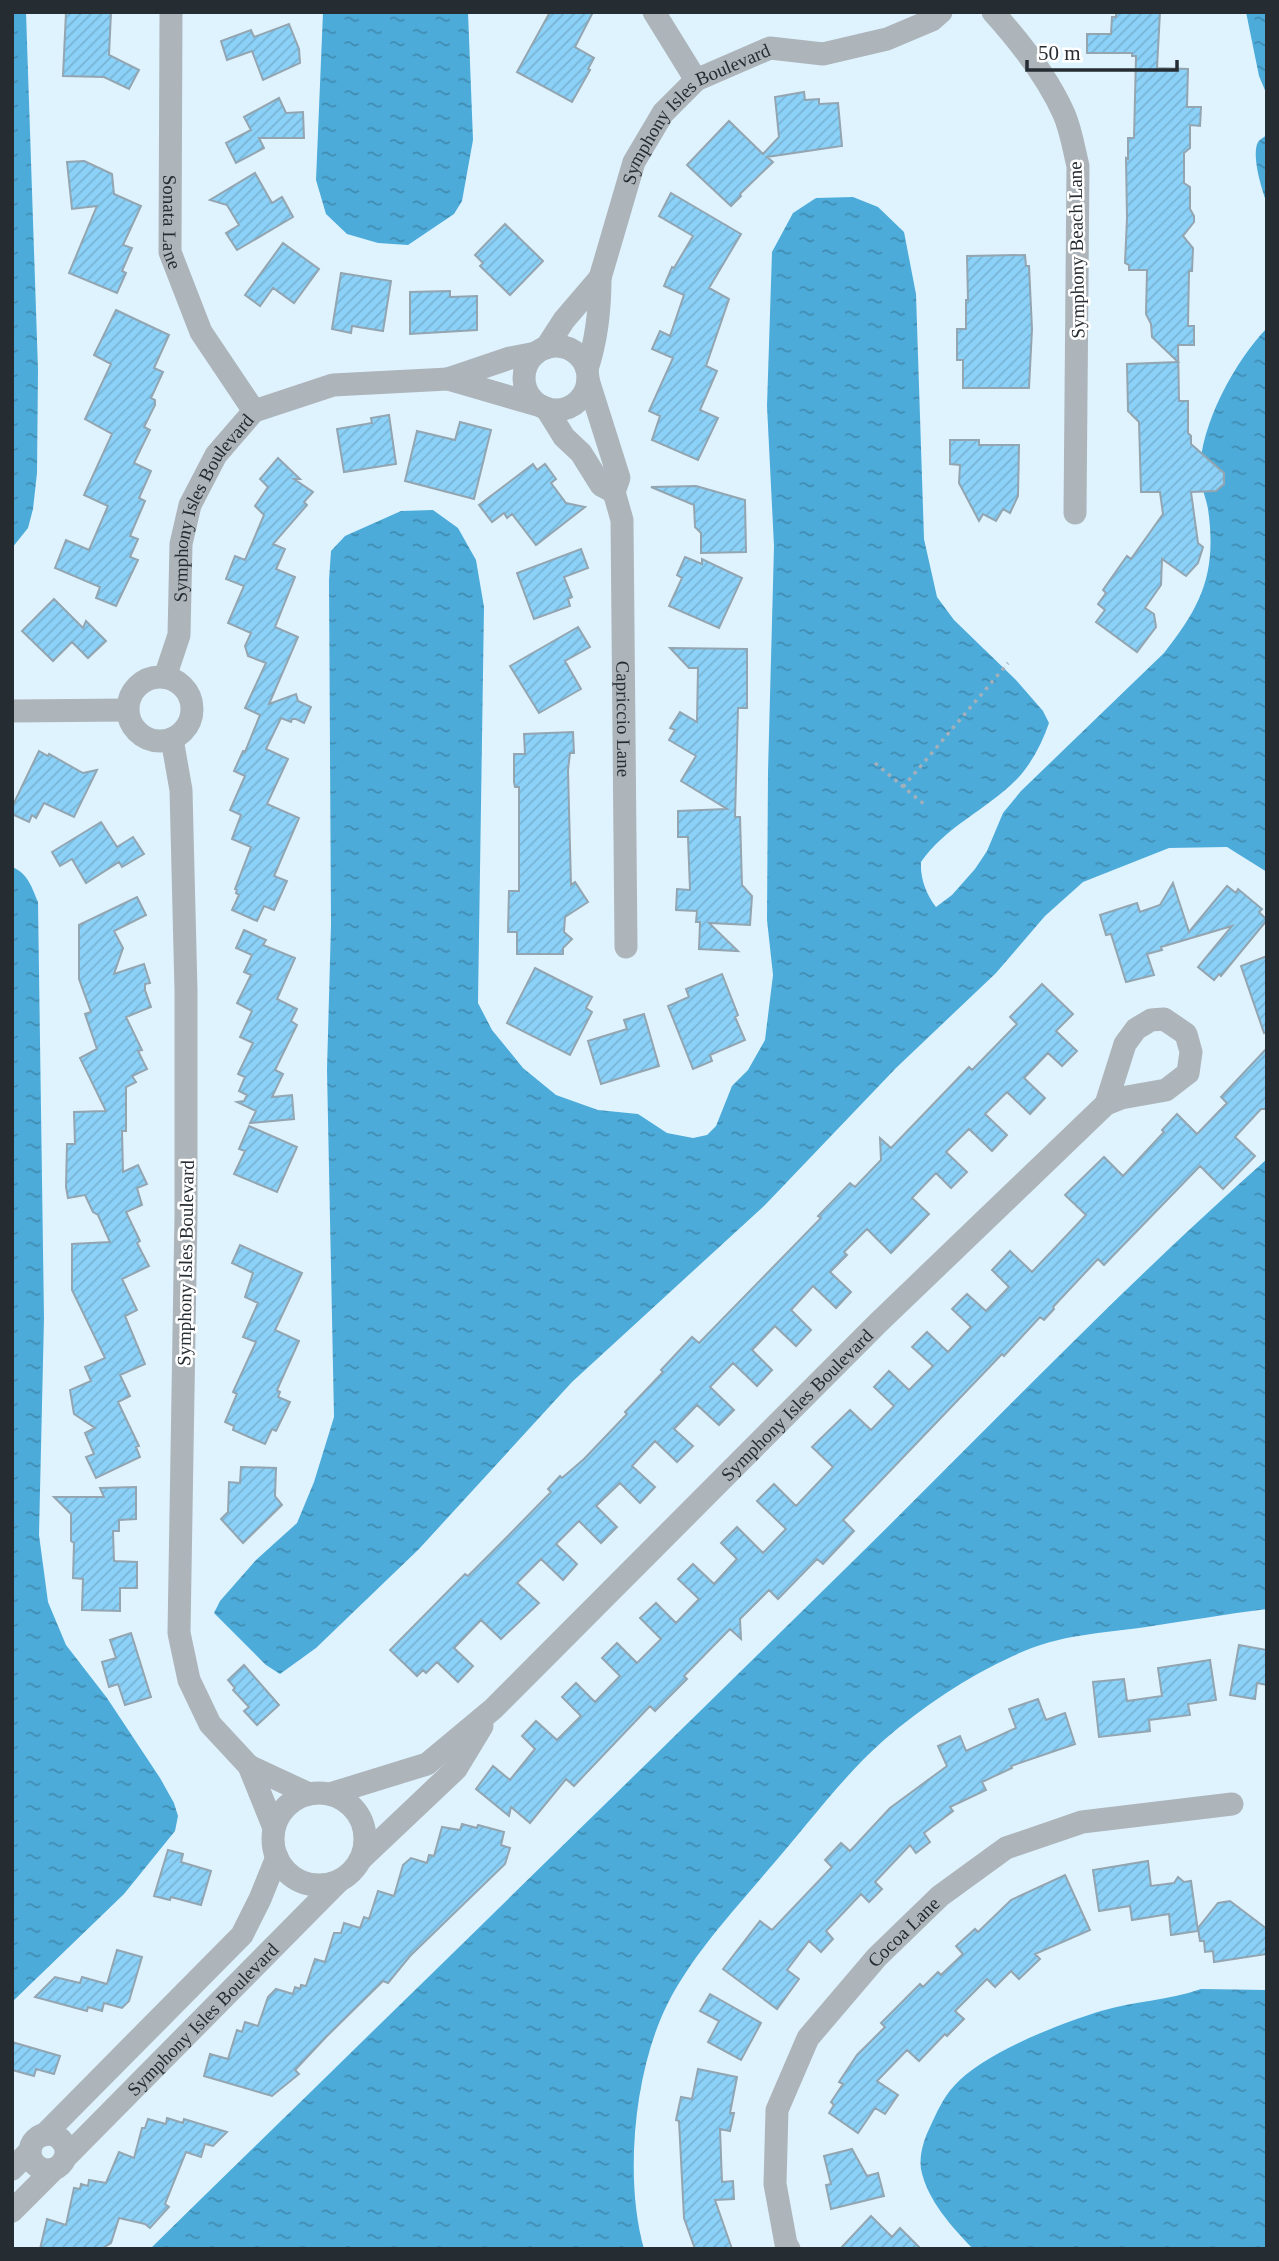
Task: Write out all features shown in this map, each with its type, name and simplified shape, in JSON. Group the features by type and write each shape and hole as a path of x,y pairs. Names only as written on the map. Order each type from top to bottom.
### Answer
{"street":[{"name":"Sonata Lane","path":"171,12 170,252 201,332 254,411"},
{"path":"654,12 695,80"},
{"name":"Symphony Isles Boulevard","path":"600,278 634,162 663,113 695,80 770,48 822,54 887,39 932,20 941,12"},
{"name":"Symphony Beach Lane","path":"993,12 1025,48 1065,116 1078,166 1076,513"},
{"path":"600,278 529,361 525,370 525,381 527,391 544,407 564,437 581,453 601,485 614,492"},
{"path":"448,379 544,407 562,409 572,406 586,390 596,342 600,278"},
{"path":"448,379 556,346 566,348 583,360 588,375"},
{"name":"Capriccio Lane","path":"588,375 619,478 614,492 622,520 626,947"},
{"name":"Symphony Isles Boulevard","path":"165,677 179,635 181,544 190,505 216,455 254,411 332,385 448,379"},
{"path":"155,677 165,677 184,688 190,697 192,708 187,727 172,739 163,742 144,737 131,723 127,710 136,687 155,677"},
{"path":"12,711 127,710"},
{"name":"Symphony Isles Boulevard","path":"12,2169 242,1935 277,1857 273,1843 274,1828 249,1766 210,1724 190,1680 179,1633 186,1213 186,1005 181,790 172,739"},
{"name":"Symphony Isles Boulevard","path":"249,1766 309,1794 333,1793 427,1764 493,1709 878,1323 1107,1104"},
{"name":"Symphony Isles Boulevard","path":"12,2211 361,1859 456,1769 493,1709"},
{"path":"333,1793 351,1804 360,1816 365,1830 361,1859"},
{"path":"274,1828 287,1806 297,1798 309,1794"},
{"name":"Cocoa Lane","path":"789,2249 775,2184 778,2110 808,2038 877,1957 940,1896 1006,1847 1082,1822 1232,1804"},
{"path":"277,1857 296,1879 325,1885 339,1881"},
{"path":"59,2137 65,2146 60,2163 48,2170 37,2167 37,2143 59,2137"}],"path":[{"path":"903,787 1008,663"},
{"path":"875,763 925,805"}],"water":[{"path":"12,12 26,12 38,370 37,473 33,509 28,528 12,548"},
{"path":"323,12 468,12 473,140 462,201 454,214 408,245 378,243 347,234 326,214 316,180"},
{"path":"1246,12 1267,12 1267,95 1259,76"},
{"path":"1267,135 1267,203 1256,164 1256,148 1258,142"},
{"path":"853,197 878,207 904,232 916,294 924,539 937,597 954,620 1016,680 1043,711 1049,723 1036,753 1016,780 942,839 921,862 923,880 932,902 936,907 952,895 987,851 1003,813 1021,791 1164,653 1188,619 1204,587 1210,551 1208,509 1200,472 1206,434 1232,376 1267,328 1267,872 1227,847 1169,848 1083,882 1045,916 996,973 896,1068 765,1205 572,1382 419,1549 316,1648 280,1674 266,1665 214,1613 220,1601 256,1560 297,1523 314,1482 334,1417 327,1070 331,924 331,551 345,536 401,511 433,510 458,528 476,560 484,607 478,1003 492,1030 523,1068 556,1095 598,1110 638,1114 667,1133 693,1138 707,1135 716,1126 732,1086 748,1070 765,1040 773,975 767,920 774,546 767,406 772,252 793,213 816,198"},
{"path":"12,867 26,877 38,902 44,1318 39,1535 48,1602 66,1645 107,1698 160,1778 178,1816 175,1831 124,1894 12,2002"},
{"path":"1267,1159 1267,1609 1046,1643 996,1664 929,1704 868,1755 838,1786 713,1935 688,1969 667,2005 647,2061 636,2126 635,2191 644,2249 150,2249 1106,1310"},
{"path":"1201,1989 1267,1990 1267,2249 973,2249 935,2202 921,2169 921,2153 926,2137 940,2105 954,2086 983,2062 1002,2051 1064,2024 1101,2011"}],"building":[{"path":"66,12 111,12 109,55 139,70 129,89 104,77 63,76"},
{"path":"550,12 593,12 575,47 594,58 572,102 517,72"},
{"path":"1116,12 1160,12 1157,68 1188,69 1187,107 1201,107 1200,126 1190,125 1190,148 1184,153 1184,183 1190,187 1190,209 1194,216 1194,222 1183,236 1193,248 1192,271 1189,271 1188,326 1194,326 1194,345 1178,345 1179,401 1188,401 1188,433 1191,436 1191,444 1224,473 1224,484 1216,491 1191,492 1198,543 1203,547 1198,563 1186,576 1162,559 1161,585 1145,608 1154,614 1156,627 1137,652 1096,622 1105,610 1098,604 1106,593 1103,590 1127,556 1131,559 1163,514 1160,492 1141,492 1139,422 1128,411 1127,364 1178,362 1152,337 1151,324 1146,314 1147,270 1129,270 1129,265 1125,263 1126,158 1128,159 1128,138 1134,138 1136,56 1132,56 1132,53 1087,53 1087,34 1111,34 1112,17 1116,17"},
{"path":"289,24 299,49 300,63 263,80 252,51 227,60 221,41 251,30 254,37"},
{"path":"804,92 805,100 819,99 819,104 838,103 842,146 767,157 773,162 731,206 687,165 729,121 763,154 779,137 775,97"},
{"path":"279,98 286,113 303,112 304,138 259,138 264,148 236,163 226,143 251,130 244,117"},
{"path":"84,161 112,174 114,194 141,206 123,245 132,248 122,271 126,273 117,293 69,273 97,206 72,209 67,162"},
{"path":"255,173 272,203 282,197 293,217 237,250 226,233 239,225 227,205 210,200"},
{"path":"671,193 741,234 709,288 729,299 706,366 717,371 700,410 718,418 698,460 652,440 660,416 649,411 673,358 652,349 660,331 670,336 684,295 664,286 672,267 674,268 693,236 659,216"},
{"path":"505,224 543,261 510,295 480,266 483,263 475,255"},
{"path":"283,243 319,269 294,303 273,288 260,306 245,295"},
{"path":"1025,255 1026,266 1029,266 1032,329 1029,388 963,388 963,360 957,360 957,329 966,329 967,256"},
{"path":"341,273 391,281 383,331 352,326 351,333 332,329"},
{"path":"450,291 450,297 477,296 477,330 410,334 410,292"},
{"path":"116,310 169,335 154,368 163,372 151,398 155,400 155,405 144,427 150,430 134,463 151,471 139,498 145,501 130,536 138,539 130,557 138,560 116,606 96,598 100,587 55,568 66,540 89,550 108,506 84,495 112,434 85,419 111,364 94,355"},
{"path":"389,415 396,464 344,472 337,429 372,423 371,418"},
{"path":"460,422 491,430 474,499 405,481 417,431 455,440"},
{"path":"950,440 979,440 979,445 1019,445 1018,496 1010,513 1003,509 996,521 983,514 979,521 959,483 960,465 950,464"},
{"path":"278,458 300,479 294,479 313,492 304,502 307,505 273,544 285,549 276,569 295,577 275,627 298,637 269,704 296,694 298,701 311,707 304,723 296,719 291,722 281,718 266,749 288,759 267,804 299,818 274,876 287,881 274,910 264,906 257,921 232,910 239,895 235,889 251,847 232,839 241,815 230,810 245,776 234,771 260,715 245,708 266,663 248,656 245,646 251,633 228,623 244,586 226,579 235,556 245,560 264,515 255,506 268,487 260,479"},
{"path":"533,464 537,470 545,464 556,479 551,483 566,503 585,507 536,545 512,514 507,518 504,513 492,522 479,505"},
{"path":"696,486 745,500 746,552 701,553 701,533 695,527 694,505 651,487"},
{"path":"581,549 588,568 564,577 572,597 568,599 570,606 534,619 517,573"},
{"path":"685,557 702,564 702,559 742,578 719,628 669,606 682,578 677,575"},
{"path":"54,599 83,628 86,621 106,641 88,658 72,642 53,661 22,631"},
{"path":"578,627 590,647 565,661 581,689 539,713 510,666"},
{"path":"670,648 747,649 747,708 738,708 735,817 740,817 742,885 752,896 750,925 709,923 738,951 699,949 700,922 696,922 697,911 676,910 677,889 690,890 688,837 678,837 678,811 727,809 681,781 696,756 669,740 675,730 670,728 680,712 697,722 698,668 689,668"},
{"path":"573,732 574,753 570,753 568,770 571,885 575,882 588,902 565,917 564,932 572,939 563,948 563,954 517,954 517,932 508,932 509,891 519,891 519,787 515,787 514,782 514,754 525,754 524,734"},
{"path":"39,751 83,773 97,770 74,817 44,803 36,818 32,815 29,822 12,814 12,807"},
{"path":"101,822 117,847 133,837 144,854 122,867 119,862 86,883 72,859 60,866 52,852"},
{"path":"1173,883 1189,932 1227,886 1236,893 1238,889 1262,909 1259,912 1267,920 1221,976 1219,974 1214,980 1198,967 1232,926 1161,947 1162,950 1147,954 1154,975 1126,982 1111,934 1106,935 1100,915 1137,903 1140,912 1160,905"},
{"path":"137,897 146,915 114,931 123,948 114,974 144,964 150,983 145,984 145,990 151,1007 126,1017 142,1050 138,1051 147,1069 132,1076 136,1082 126,1087 126,1131 122,1131 123,1172 138,1165 147,1184 137,1188 142,1205 126,1212 149,1266 122,1279 137,1310 125,1316 145,1364 120,1375 130,1396 118,1402 139,1446 136,1447 140,1457 96,1478 86,1457 94,1454 85,1433 95,1428 74,1414 70,1390 91,1381 85,1367 105,1358 72,1290 72,1244 110,1242 85,1195 68,1198 66,1187 67,1144 75,1144 74,1112 106,1111 80,1058 97,1049 85,1014 91,1012 79,979 79,925"},
{"path":"244,930 266,940 263,945 295,958 277,999 297,1009 291,1021 297,1025 275,1070 283,1074 272,1097 292,1095 294,1119 250,1123 256,1111 237,1102 244,1101 247,1095 239,1091 245,1077 238,1074 253,1043 240,1037 252,1011 237,1003 251,975 244,972 252,955 236,948"},
{"path":"1267,956 1267,1032 1264,1033 1241,966"},
{"path":"535,968 592,997 586,1008 592,1012 570,1055 507,1023"},
{"path":"722,974 745,1040 710,1055 712,1061 693,1069 668,1006 689,997 686,989"},
{"path":"1042,984 1073,1014 1056,1031 1077,1051 1062,1066 1048,1053 1024,1078 1045,1098 1030,1114 1007,1092 985,1114 1007,1135 992,1151 969,1129 946,1152 967,1172 951,1188 936,1173 912,1198 929,1214 891,1253 867,1229 844,1252 847,1255 830,1272 851,1292 836,1308 813,1286 791,1310 811,1330 796,1346 775,1326 752,1350 772,1370 757,1386 733,1363 710,1387 734,1410 719,1425 697,1405 674,1429 693,1446 677,1462 655,1441 632,1466 655,1487 640,1503 620,1483 596,1506 617,1527 601,1543 579,1521 556,1544 577,1564 563,1580 541,1559 517,1583 539,1603 501,1639 481,1620 454,1648 473,1666 458,1682 437,1662 426,1673 423,1670 417,1676 390,1650 551,1492 548,1489 560,1476 562,1478 584,1459 627,1414 625,1412 692,1337 699,1343 821,1218 818,1216 850,1183 855,1187 881,1160 880,1138 891,1148 969,1067 972,1070 1017,1024 1010,1017"},
{"path":"644,1014 659,1066 601,1084 588,1041 627,1029 624,1020"},
{"path":"1267,1048 1267,1109 1261,1109 1235,1137 1255,1156 1223,1189 1200,1166 1104,1265 1098,1259 1044,1320 1040,1317 1004,1356 1002,1354 843,1520 854,1531 823,1564 817,1559 778,1599 769,1590 740,1619 741,1639 730,1629 684,1676 687,1679 655,1711 650,1706 574,1786 566,1779 530,1823 511,1807 509,1816 476,1789 493,1766 510,1780 535,1749 522,1736 536,1721 557,1740 581,1716 562,1697 576,1683 595,1702 620,1676 602,1658 617,1643 637,1663 661,1639 640,1618 656,1603 676,1623 699,1599 678,1579 693,1564 714,1584 737,1559 721,1543 737,1527 763,1553 786,1529 757,1501 774,1484 796,1506 833,1467 812,1447 850,1410 871,1430 894,1406 874,1387 889,1371 909,1390 933,1366 912,1347 927,1332 948,1352 971,1327 952,1309 967,1294 986,1311 1009,1287 992,1270 1010,1251 1032,1272 1086,1215 1065,1195 1104,1157 1123,1176 1177,1114 1197,1134 1227,1103 1221,1097"},
{"path":"249,1126 297,1147 277,1192 234,1174 245,1151 239,1149"},
{"path":"240,1245 302,1273 275,1330 299,1341 277,1390 280,1392 278,1397 290,1402 276,1431 272,1429 265,1444 233,1430 234,1426 225,1422 237,1394 233,1392 256,1342 243,1337 258,1303 245,1297 253,1273 232,1263"},
{"path":"241,1467 276,1468 275,1496 282,1505 243,1543 221,1519 228,1512 229,1482 240,1483"},
{"path":"136,1487 136,1519 119,1520 119,1531 113,1531 114,1561 137,1562 137,1588 120,1588 120,1611 82,1610 83,1579 73,1578 71,1514 54,1497 104,1497 100,1488"},
{"path":"131,1633 151,1697 125,1705 118,1684 109,1687 102,1662 116,1658 110,1640"},
{"path":"1239,1645 1267,1650 1267,1685 1257,1683 1255,1699 1230,1695"},
{"path":"1210,1660 1216,1700 1188,1704 1190,1715 1149,1720 1150,1731 1099,1737 1093,1682 1124,1679 1127,1701 1162,1696 1158,1668"},
{"path":"244,1665 279,1705 257,1725 244,1711 249,1707 233,1690 235,1688 228,1680"},
{"path":"1038,1699 1046,1720 1065,1713 1075,1744 1011,1766 1012,1768 982,1782 986,1790 950,1807 953,1811 924,1833 930,1842 916,1853 910,1845 875,1882 882,1889 869,1902 861,1894 826,1931 833,1939 821,1952 809,1941 787,1970 799,1979 777,2009 723,1969 760,1921 772,1930 832,1867 825,1860 841,1843 850,1851 890,1808 947,1766 938,1746 960,1736 966,1751 1016,1728 1009,1709"},
{"path":"462,1824 504,1832 501,1845 510,1848 505,1864 410,1956 388,1983 383,1981 326,2037 295,2070 299,2074 272,2096 204,2076 210,2054 228,2059 237,2030 242,2032 245,2022 258,2026 268,1997 276,1989 293,1994 295,1987 300,1989 301,1985 306,1986 315,1959 325,1962 334,1933 341,1933 344,1923 360,1928 364,1917 369,1919 378,1891 394,1896 403,1865 411,1858 427,1863 429,1855 434,1856 442,1827 460,1830"},
{"path":"168,1850 183,1854 181,1862 211,1871 201,1905 171,1897 170,1900 154,1896"},
{"path":"1148,1861 1151,1886 1174,1883 1178,1877 1184,1882 1191,1881 1198,1931 1171,1935 1169,1914 1132,1920 1130,1906 1099,1911 1093,1870"},
{"path":"1065,1875 1090,1930 1035,1954 1040,1959 1019,1979 1011,1971 995,1987 987,1979 955,2011 964,2019 947,2036 945,2034 919,2061 907,2050 877,2081 898,2095 885,2114 875,2108 858,2133 829,2113 834,2105 831,2102 843,2084 839,2082 857,2055 885,2027 881,2023 920,1984 923,1987 938,1972 941,1975 963,1954 956,1946 975,1929 978,1932 1011,1900"},
{"path":"1230,1901 1267,1929 1267,1954 1214,1962 1213,1951 1205,1952 1204,1941 1200,1941 1198,1928 1218,1903"},
{"path":"117,1950 142,1957 129,2001 122,2008 104,2003 102,2011 88,2007 87,2011 35,1997 55,1977 80,1983 82,1977 107,1984"},
{"path":"710,1994 761,2023 741,2060 708,2042 719,2021 700,2011"},
{"path":"12,2042 60,2056 54,2074 36,2069 34,2076 12,2070"},
{"path":"698,2069 737,2077 730,2113 734,2113 730,2131 720,2129 722,2182 733,2181 734,2199 715,2200 732,2249 695,2249 684,2218 679,2121 676,2120 681,2097 692,2099"},
{"path":"167,2118 183,2123 184,2119 227,2132 213,2146 205,2144 201,2157 186,2152 165,2204 169,2207 150,2228 145,2224 119,2218 111,2243 101,2249 40,2249 47,2219 66,2225 74,2188 80,2189 81,2184 88,2186 89,2180 106,2183 119,2152 134,2158 142,2128 145,2128 148,2119 166,2124"},
{"path":"852,2149 867,2176 878,2173 884,2196 831,2209 826,2185 831,2184 824,2156"},
{"path":"871,2216 892,2237 900,2228 921,2249 840,2249"}]}
